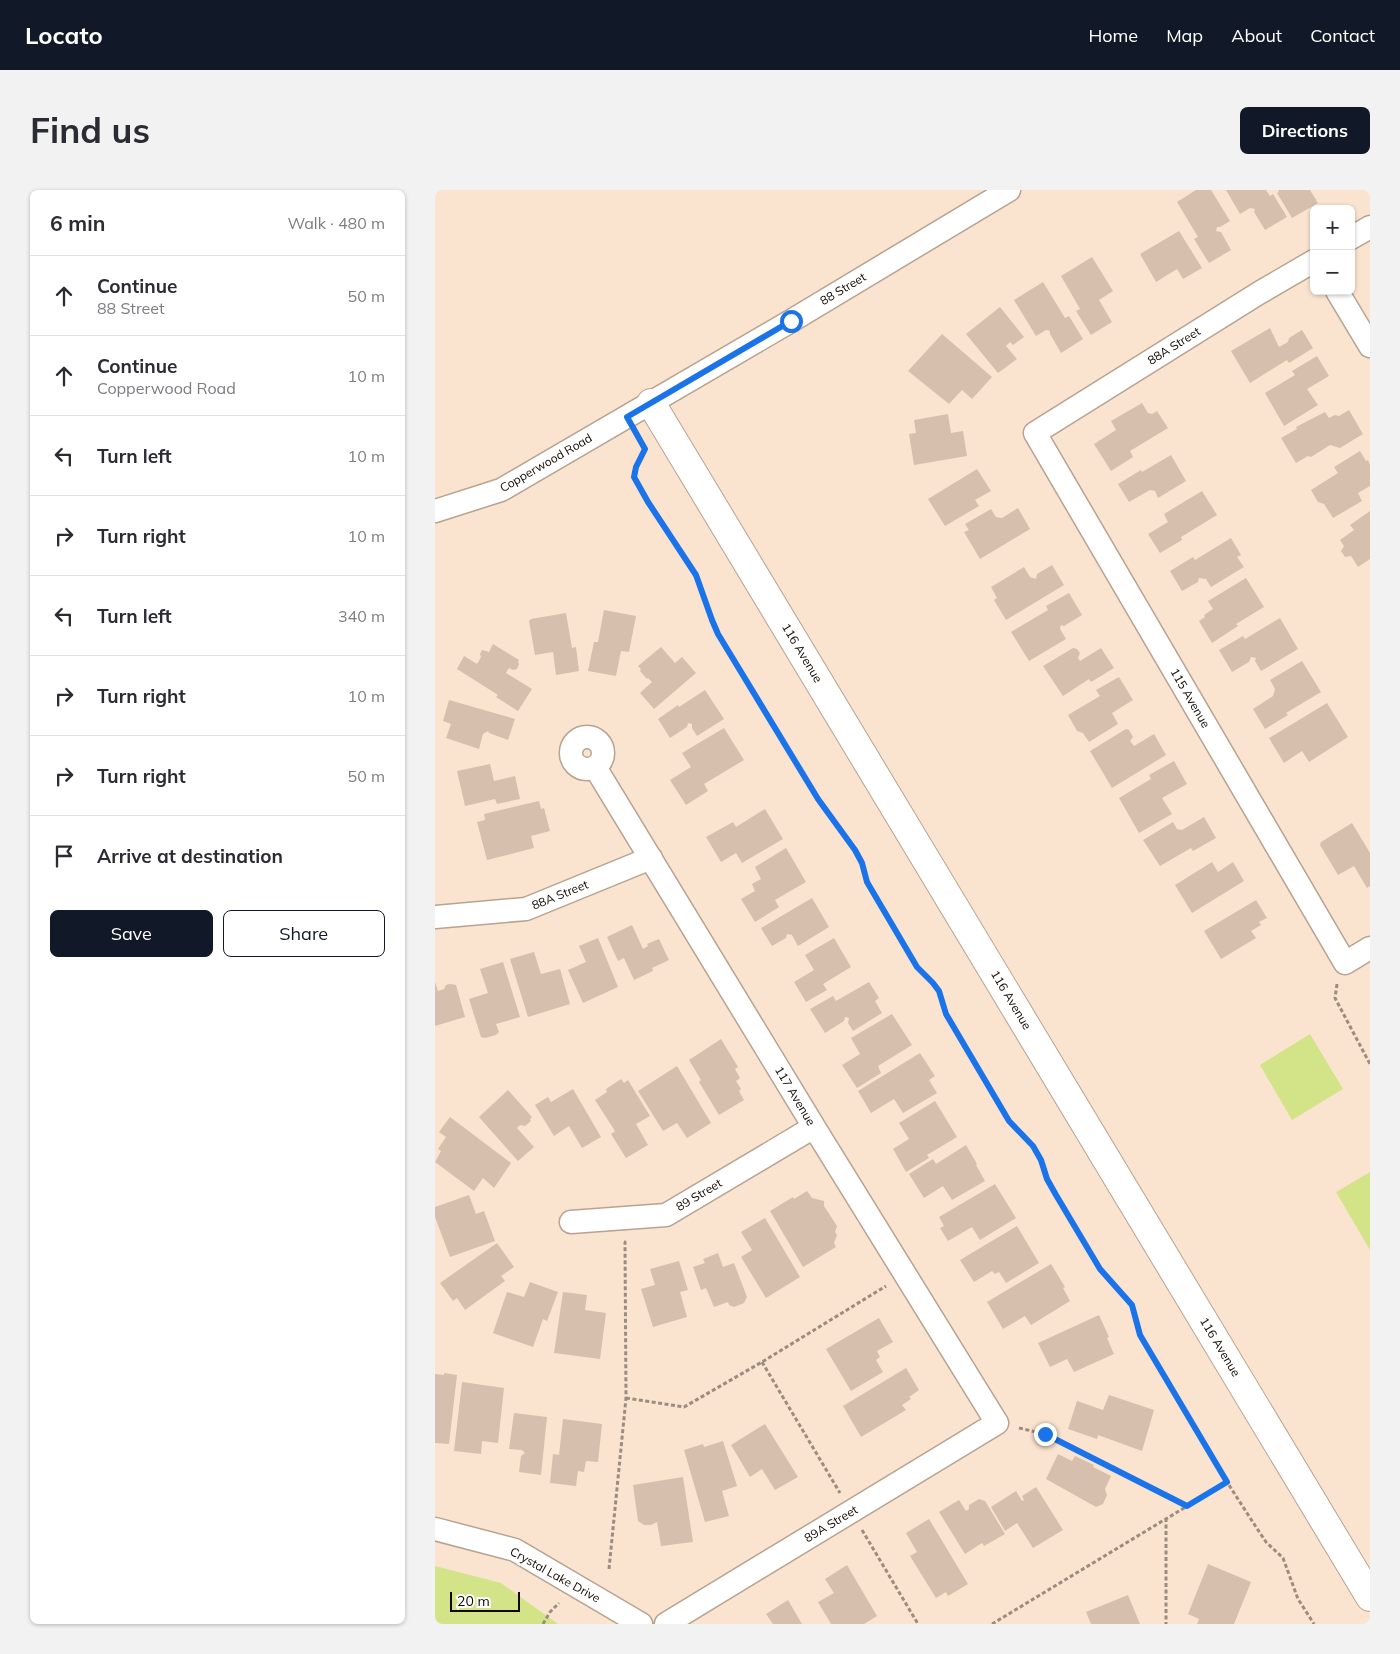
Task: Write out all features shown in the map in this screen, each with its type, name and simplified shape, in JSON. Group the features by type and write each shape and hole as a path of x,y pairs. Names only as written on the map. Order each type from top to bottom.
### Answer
{"main road":[{"name":"116 Avenue","path":"651,403 1370,1597"}],"street":[{"name":"88 Street","path":"651,403 1009,190"},
{"path":"1355,236 1370,227"},
{"name":"88A Street","path":"1035,433 1259,293 1310,263"},
{"path":"1339,295 1370,346"},
{"name":"Copperwood Road","path":"435,511 501,490 651,403"},
{"name":"115 Avenue","path":"1035,433 1345,963"},
{"name":"117 Avenue","path":"595,767 997,1423"},
{"name":"88A Street","path":"435,917 526,909 651,858"},
{"path":"1345,963 1370,948"},
{"name":"89 Street","path":"571,1222 666,1215 814,1127"},
{"name":"89A Street","path":"666,1624 997,1423"},
{"name":"Crystal Lake Drive","path":"435,1529 515,1550 641,1624"}],"path":[{"path":"627,417 645,449 636,467 634,477 648,502 696,575 718,634 818,799 855,850 862,863 867,882 917,967 939,991 946,1014 1009,1121 1033,1146 1041,1160 1047,1179 1100,1269 1132,1305 1140,1335 1227,1482 1266,1542 1283,1558 1298,1599 1314,1624"},
{"path":"1345,963 1337,982 1335,998 1370,1064"},
{"path":"609,1569 626,1398 625,1242 616,1239"},
{"path":"626,1398 684,1407 905,1275"},
{"path":"762,1362 918,1624"},
{"path":"997,1423 1045,1434 1187,1506"},
{"path":"992,1624 1227,1482"},
{"path":"1166,1518 1166,1624"},
{"path":"543,1624 550,1612 562,1600"}],"green space":[{"path":"1310,1034 1343,1089 1292,1120 1260,1065"},
{"path":"1370,1172 1370,1250 1336,1192"},
{"path":"435,1566 501,1583 558,1624 435,1624"}],"building":[{"path":"1196,190 1211,190 1230,221 1217,227 1216,231 1221,232 1231,250 1209,263 1194,239 1198,237 1177,202"},
{"path":"1226,190 1266,190 1270,196 1273,194 1287,217 1265,230 1254,212 1255,209 1250,208 1240,214"},
{"path":"1278,190 1310,190 1318,203 1310,205 1310,208 1292,218 1277,193 1279,192"},
{"path":"1179,231 1202,268 1183,279 1177,269 1156,282 1140,254"},
{"path":"1092,257 1113,291 1099,300 1112,322 1091,335 1076,311 1080,309 1061,276"},
{"path":"1043,282 1065,318 1069,316 1083,339 1061,353 1050,331 1046,330 1036,336 1014,300"},
{"path":"1000,307 1024,337 1013,345 1010,342 1006,346 1017,359 998,373 966,334"},
{"path":"1270,328 1279,347 1302,330 1313,348 1289,363 1287,360 1250,383 1231,351"},
{"path":"942,334 992,377 972,399 962,390 949,404 908,371"},
{"path":"1317,356 1329,376 1307,389 1318,405 1284,426 1265,393 1295,375 1292,371"},
{"path":"1142,403 1148,413 1152,414 1157,411 1168,428 1130,451 1133,457 1111,471 1094,444 1116,430 1111,421"},
{"path":"1349,410 1363,434 1340,448 1330,445 1311,457 1308,456 1296,463 1281,438 1297,429 1296,427 1325,412 1329,418 1335,415 1339,416"},
{"path":"948,414 951,433 963,431 967,456 914,465 909,434 916,433 914,420"},
{"path":"1360,451 1370,465 1370,486 1358,493 1362,501 1333,518 1324,504 1318,502 1311,490 1338,473 1334,467"},
{"path":"1171,455 1186,481 1158,498 1155,491 1150,490 1129,502 1118,484"},
{"path":"977,469 991,491 975,500 979,506 945,526 928,499"},
{"path":"1202,491 1217,515 1181,537 1182,540 1160,553 1148,534 1168,522 1164,514"},
{"path":"1018,508 1030,529 980,559 964,532 969,530 965,524 991,509 996,517 1002,518"},
{"path":"1370,511 1370,559 1358,567 1351,556 1345,557 1341,551 1344,546 1340,540 1354,530 1350,525"},
{"path":"1231,538 1241,555 1237,557 1244,567 1211,587 1206,579 1199,578 1198,582 1182,591 1170,571 1193,557 1195,560"},
{"path":"1052,565 1064,585 1006,620 994,600 997,598 991,587 1024,567 1030,577 1036,579 1037,574"},
{"path":"1246,578 1264,607 1236,624 1238,626 1212,643 1199,621 1213,609 1208,601"},
{"path":"1069,593 1082,615 1064,626 1061,625 1060,629 1066,639 1029,661 1011,632 1048,610 1046,606"},
{"path":"604,610 636,616 629,652 621,651 616,676 588,671 594,642 598,642"},
{"path":"566,613 572,648 576,647 579,671 556,675 553,652 535,655 529,621 531,619"},
{"path":"1280,618 1298,649 1261,671 1255,661 1256,658 1251,657 1249,662 1232,672 1219,650 1243,636 1245,639"},
{"path":"493,644 519,660 517,669 509,668 506,673 532,689 518,711 496,697 498,695 457,669 464,656 477,664 482,650 489,652"},
{"path":"661,647 675,663 682,657 696,673 654,709 640,693 652,682 640,671 641,669 638,666"},
{"path":"1073,648 1077,649 1080,653 1078,658 1080,661 1101,648 1114,668 1091,682 1089,679 1063,696 1043,666"},
{"path":"1302,661 1321,692 1286,713 1288,715 1265,729 1253,709 1273,696 1275,689 1270,680"},
{"path":"1119,677 1133,700 1112,713 1118,724 1089,742 1083,733 1077,731 1068,715 1100,696 1096,690"},
{"path":"705,690 724,719 697,736 692,728 692,724 688,723 687,727 670,738 658,719"},
{"path":"449,700 515,719 508,740 488,731 483,734 479,749 446,738 451,724 443,721"},
{"path":"1327,703 1348,737 1309,762 1302,751 1284,763 1269,738"},
{"path":"724,728 744,760 704,784 708,791 686,805 670,780 691,767 682,753"},
{"path":"1126,729 1129,730 1133,737 1130,741 1134,746 1154,734 1166,755 1112,788 1090,751"},
{"path":"1174,761 1187,784 1162,798 1172,814 1139,833 1119,798 1151,779 1149,775"},
{"path":"490,764 494,781 515,776 520,799 497,804 495,799 465,806 457,771"},
{"path":"539,801 541,809 544,808 550,831 531,836 534,848 487,860 477,822 485,820 484,814"},
{"path":"765,809 783,839 742,863 736,853 721,862 706,837 733,822 736,827"},
{"path":"1204,817 1216,838 1193,851 1191,848 1160,866 1143,840 1173,822 1177,829 1182,830"},
{"path":"1352,823 1370,853 1370,886 1367,888 1354,866 1338,875 1320,845 1321,842"},
{"path":"786,848 806,882 775,900 779,907 755,922 741,899 755,891 752,884 761,879 755,867"},
{"path":"1212,862 1218,872 1233,862 1244,881 1192,913 1175,885"},
{"path":"812,898 829,927 798,946 792,935 787,934 786,938 772,946 761,928"},
{"path":"1256,900 1267,918 1259,922 1261,925 1251,931 1256,938 1221,959 1204,931"},
{"path":"632,925 643,949 648,946 647,944 659,939 669,960 652,968 653,971 634,980 624,958 618,961 607,937"},
{"path":"598,938 618,987 583,1003 568,970 586,962 579,946"},
{"path":"834,938 851,967 823,984 827,990 806,1002 794,982 814,970 805,955"},
{"path":"534,952 541,974 560,969 570,1004 528,1017 510,959"},
{"path":"503,962 520,1017 496,1024 499,1032 496,1035 485,1038 481,1037 469,999 488,993 480,969"},
{"path":"435,982 438,991 444,989 446,985 456,985 465,1017 435,1026"},
{"path":"869,982 879,998 875,1001 882,1013 853,1031 848,1023 849,1018 845,1017 844,1021 825,1033 810,1009 833,996 836,1001"},
{"path":"892,1014 912,1045 878,1066 881,1073 857,1088 842,1065 860,1054 851,1038"},
{"path":"721,1039 738,1067 735,1069 740,1078 736,1081 741,1089 739,1091 744,1100 719,1115 699,1082 701,1080 689,1060"},
{"path":"920,1053 935,1076 929,1080 937,1093 903,1113 894,1099 871,1113 858,1091"},
{"path":"677,1066 711,1123 687,1138 677,1123 663,1131 638,1091"},
{"path":"621,1079 624,1083 628,1080 650,1116 636,1124 648,1145 626,1158 611,1134 615,1131 595,1100 607,1092 606,1089"},
{"path":"573,1089 601,1137 582,1148 569,1126 554,1136 535,1105 548,1097 551,1102"},
{"path":"508,1090 532,1117 531,1121 525,1126 520,1125 517,1128 534,1147 518,1161 479,1117"},
{"path":"935,1101 957,1137 927,1155 929,1158 906,1172 893,1149 909,1139 899,1123"},
{"path":"450,1117 511,1163 494,1188 483,1178 474,1191 435,1162 441,1151 438,1149 446,1137 439,1132"},
{"path":"966,1145 985,1181 952,1200 943,1186 924,1198 909,1174 933,1159 936,1164"},
{"path":"995,1184 1016,1218 980,1240 972,1227 948,1241 940,1228 944,1226 939,1217"},
{"path":"807,1191 812,1198 824,1201 824,1206 837,1226 835,1232 837,1235 834,1243 836,1247 803,1267 770,1211"},
{"path":"469,1195 476,1214 484,1211 495,1241 450,1257 435,1217 435,1207"},
{"path":"765,1218 800,1277 766,1298 741,1257 752,1250 741,1232"},
{"path":"1017,1226 1039,1263 1006,1283 999,1272 995,1274 992,1271 974,1282 960,1260"},
{"path":"497,1243 514,1267 501,1276 505,1281 465,1310 457,1298 453,1301 440,1283"},
{"path":"718,1253 723,1267 734,1263 747,1297 744,1303 734,1307 729,1305 728,1302 714,1307 706,1288 701,1290 693,1267 705,1263 703,1259"},
{"path":"679,1261 688,1290 680,1292 687,1317 653,1327 641,1289 655,1285 650,1269"},
{"path":"1051,1264 1065,1287 1063,1288 1070,1301 1031,1325 1025,1316 1003,1329 987,1302"},
{"path":"530,1282 558,1292 547,1321 543,1319 533,1347 493,1333 507,1292 524,1297"},
{"path":"563,1292 587,1295 585,1310 606,1313 600,1359 554,1353"},
{"path":"1099,1315 1114,1354 1074,1372 1067,1359 1050,1367 1038,1343"},
{"path":"879,1318 893,1342 877,1351 880,1357 876,1360 883,1372 851,1391 826,1349"},
{"path":"906,1368 919,1390 902,1405 906,1410 861,1437 843,1406"},
{"path":"444,1373 457,1375 449,1444 435,1443 435,1374 444,1375"},
{"path":"462,1382 504,1388 498,1443 482,1441 481,1454 454,1451"},
{"path":"1109,1395 1154,1410 1142,1451 1098,1435 1097,1439 1068,1429 1077,1401 1103,1410"},
{"path":"514,1413 547,1417 541,1475 519,1472 521,1456 525,1453 522,1450 509,1449"},
{"path":"563,1419 602,1424 598,1462 586,1461 584,1472 578,1471 576,1486 550,1483 553,1454 559,1455"},
{"path":"765,1424 798,1477 775,1490 762,1469 750,1477 731,1445"},
{"path":"723,1441 737,1486 722,1491 729,1516 705,1522 684,1450 703,1444 704,1447"},
{"path":"1058,1454 1072,1461 1075,1456 1111,1476 1105,1489 1107,1495 1103,1504 1096,1507 1046,1479"},
{"path":"683,1477 693,1542 661,1546 657,1522 651,1525 644,1525 638,1521 633,1485"},
{"path":"1036,1487 1063,1530 1033,1548 1017,1523 1005,1531 991,1507 1016,1491 1022,1501 1024,1500 1022,1496"},
{"path":"979,1499 985,1501 1005,1534 984,1546 982,1543 965,1554 939,1512 959,1500 966,1511 969,1509 969,1505"},
{"path":"929,1519 968,1584 948,1596 946,1592 936,1598 910,1556 917,1552 906,1533"},
{"path":"1208,1564 1251,1582 1234,1624 1197,1624 1199,1619 1188,1614"},
{"path":"847,1565 877,1616 864,1624 831,1624 818,1602 834,1593 825,1579"},
{"path":"1128,1595 1140,1624 1091,1624 1086,1612"},
{"path":"788,1600 802,1624 773,1624 766,1614"}],"route":[{"path":"791,321 627,417 645,449 636,467 634,477 648,502 696,575 718,634 818,799 855,850 862,863 867,882 917,967 939,991 946,1014 1009,1121 1033,1146 1041,1160 1047,1179 1100,1269 1132,1305 1140,1335 1227,1482 1187,1506 1045,1434"}]}
